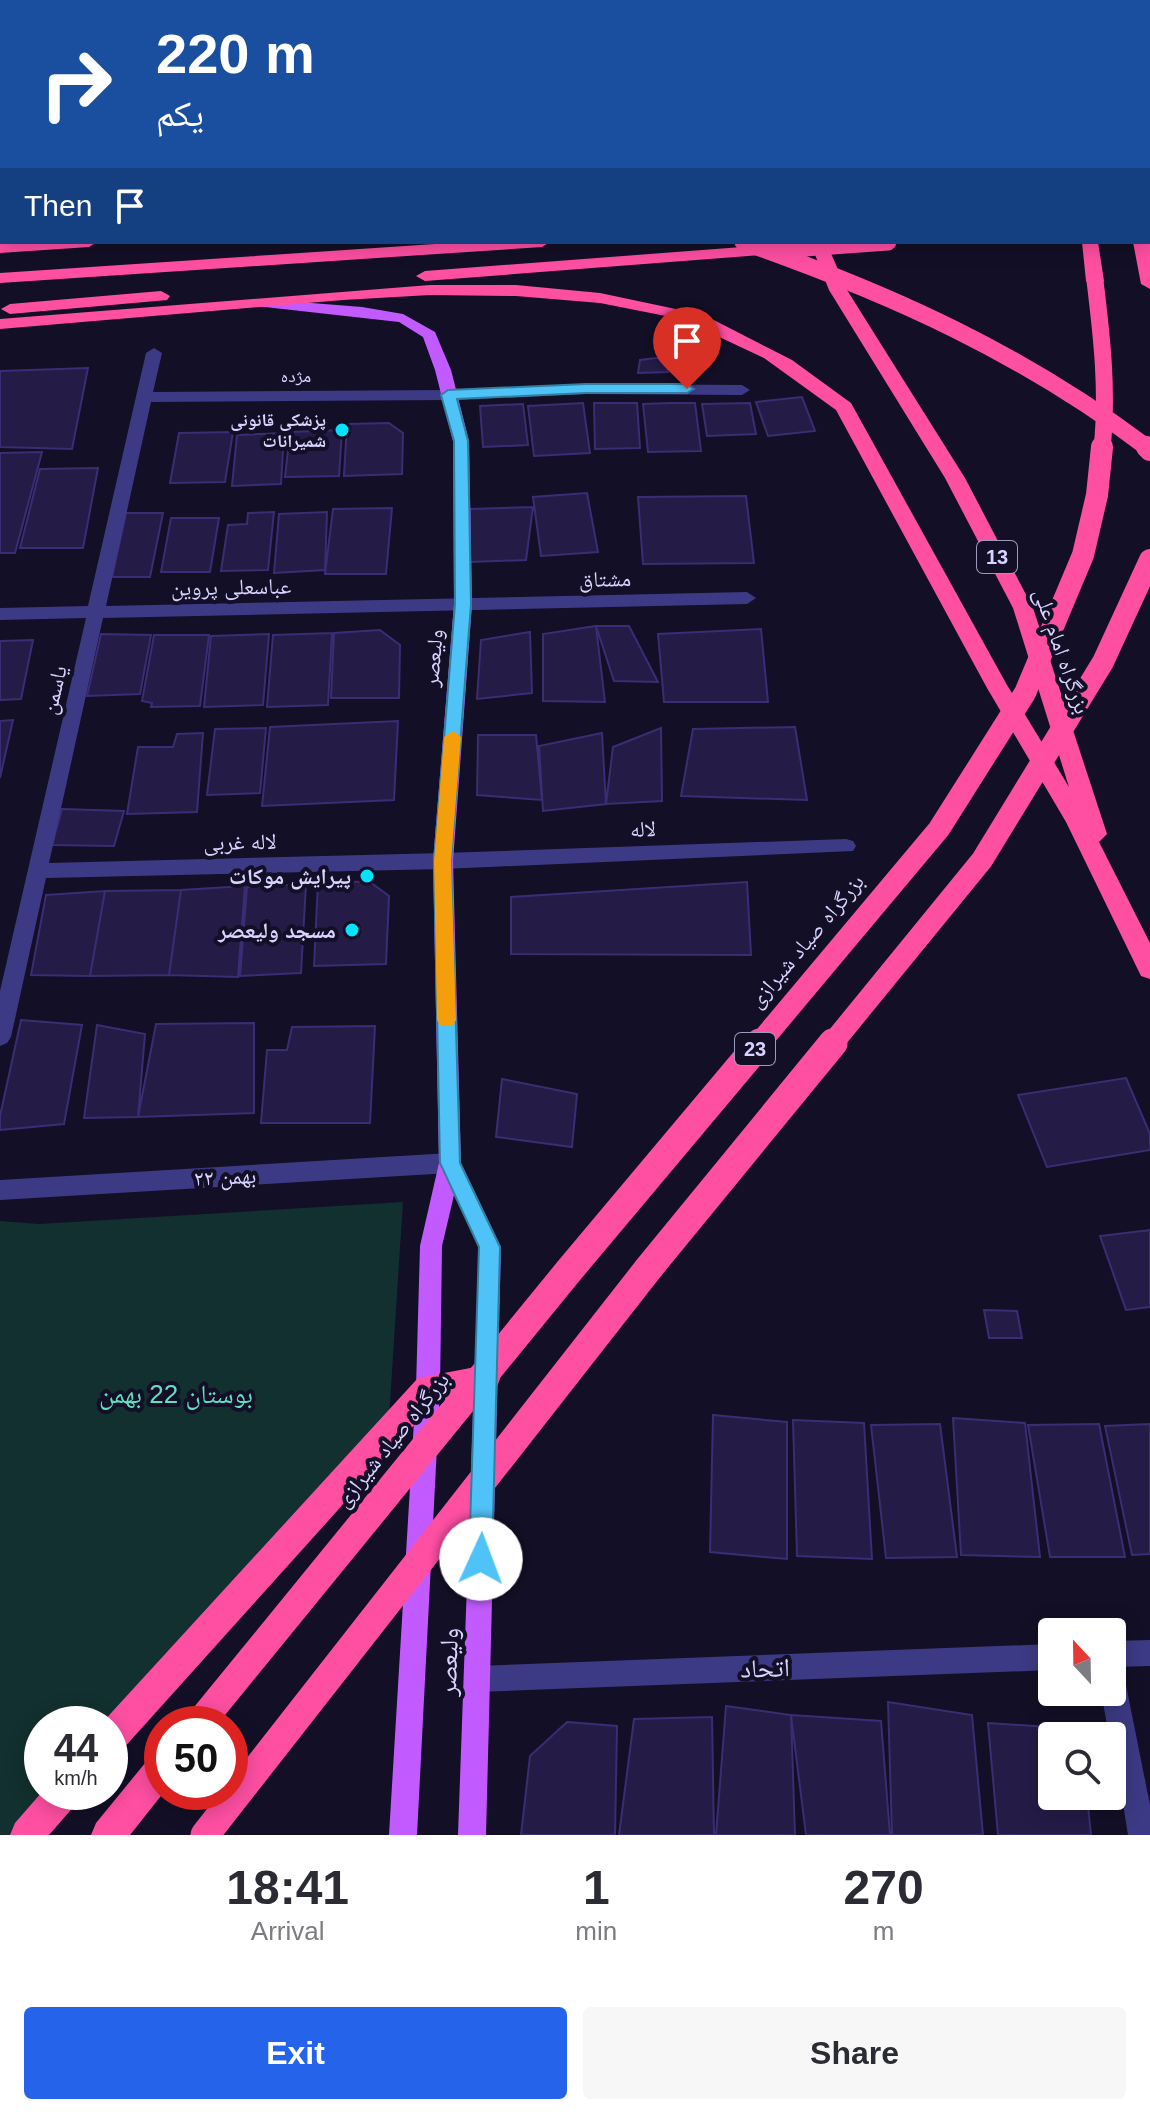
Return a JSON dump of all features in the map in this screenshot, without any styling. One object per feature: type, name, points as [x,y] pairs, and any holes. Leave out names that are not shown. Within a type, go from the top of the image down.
[{"type":"highway","points":[[0,248],[59,244]]},
{"type":"highway","points":[[0,278],[512,244]]},
{"type":"highway","points":[[0,310],[749,246],[818,244]]},
{"type":"highway","name":"بزرگراه امام علی","points":[[819,244],[838,290],[955,478],[1023,608],[1116,899],[1150,969]]},
{"type":"highway","name":"بزرگراه صیاد شیرازی","points":[[214,1706],[567,1273],[939,829],[1025,693],[1083,555],[1097,495],[1106,413],[1104,354],[1090,244]]},
{"type":"highway","points":[[1141,244],[1150,283]]},
{"type":"highway","points":[[749,246],[836,275],[945,321],[1031,366],[1123,428],[1150,450]]},
{"type":"highway","points":[[0,324],[64,322],[261,303],[450,290],[574,293],[684,314],[765,349],[809,377],[844,407],[998,688],[1076,819],[1116,899]]},
{"type":"highway","name":"23","points":[[205,1835],[648,1269],[982,860],[1103,662],[1150,560]]},
{"type":"highway","points":[[128,1718],[428,1388],[486,1379]]},
{"type":"highway","points":[[108,1835],[144,1791]]},
{"type":"highway","points":[[27,1835],[49,1810]]},
{"type":"main road","name":"ولیعصر","points":[[261,303],[362,311],[403,318],[430,335],[461,441],[463,604],[443,861],[450,1163],[431,1246],[428,1388],[403,1835]]},
{"type":"main road","name":"ولیعصر","points":[[450,1163],[490,1247],[472,1835]]},
{"type":"street","name":"یاسمن","points":[[0,1037],[154,353]]},
{"type":"street","name":"مژده","points":[[144,397],[448,395],[586,389],[742,390]]},
{"type":"street","name":"مشتاق","points":[[463,604],[747,598]]},
{"type":"street","name":"عباسعلی پروین","points":[[0,614],[463,604]]},
{"type":"street","name":"لاله","points":[[443,861],[846,846]]},
{"type":"street","name":"لاله غربی","points":[[38,871],[443,861]]},
{"type":"street","name":"۲۲ بهمن","points":[[0,1190],[450,1163]]},
{"type":"street","points":[[1126,1654],[1150,1653]]},
{"type":"street","name":"اتحاد","points":[[477,1679],[1038,1658]]},
{"type":"street","points":[[1117,1706],[1142,1835]]},
{"type":"green space","name":"بوستان 22 بهمن","points":[[403,1202],[389,1418],[126,1706],[24,1706],[24,1810],[35,1810],[26,1835],[0,1835],[0,1221],[39,1224]]},
{"type":"building","points":[[664,357],[668,372],[638,373],[640,360]]},
{"type":"building","points":[[88,368],[72,449],[0,447],[0,371]]},
{"type":"building","points":[[802,397],[815,431],[768,436],[756,402]]},
{"type":"building","points":[[583,403],[590,453],[534,456],[528,406]]},
{"type":"building","points":[[594,403],[637,403],[640,448],[595,449]]},
{"type":"building","points":[[695,403],[701,451],[648,452],[643,404]]},
{"type":"building","points":[[750,403],[756,434],[707,436],[702,404]]},
{"type":"building","points":[[523,404],[528,445],[483,447],[480,406]]},
{"type":"building","points":[[389,423],[403,433],[402,474],[344,476],[347,424]]},
{"type":"building","points":[[342,430],[339,476],[285,477],[290,432]]},
{"type":"building","points":[[233,432],[225,482],[170,483],[179,433]]},
{"type":"building","points":[[284,433],[281,484],[232,486],[237,435]]},
{"type":"building","points":[[42,452],[15,553],[0,553],[0,453]]},
{"type":"building","points":[[98,468],[83,548],[20,548],[40,469]]},
{"type":"building","points":[[587,493],[598,552],[541,556],[533,497]]},
{"type":"building","points":[[746,496],[754,563],[643,564],[638,497]]},
{"type":"building","points":[[533,507],[526,560],[470,562],[470,509]]},
{"type":"building","points":[[392,508],[386,574],[325,574],[333,509]]},
{"type":"building","points":[[274,512],[268,570],[221,571],[228,525],[247,524],[248,513]]},
{"type":"building","points":[[327,512],[325,570],[274,573],[279,514]]},
{"type":"building","points":[[126,513],[163,513],[150,577],[112,577]]},
{"type":"building","points":[[171,518],[219,518],[210,572],[161,572]]},
{"type":"building","points":[[596,626],[605,702],[543,701],[543,634]]},
{"type":"building","points":[[596,626],[629,626],[658,682],[614,681]]},
{"type":"building","points":[[761,629],[768,702],[664,702],[658,634]]},
{"type":"building","points":[[380,630],[400,645],[399,698],[331,698],[334,633]]},
{"type":"building","points":[[530,632],[532,693],[477,699],[481,640]]},
{"type":"building","points":[[332,633],[328,705],[267,707],[273,635]]},
{"type":"building","points":[[101,634],[151,635],[140,694],[87,696]]},
{"type":"building","points":[[269,634],[263,705],[204,707],[211,636]]},
{"type":"building","points":[[154,635],[209,635],[200,706],[151,707],[152,703],[142,701]]},
{"type":"building","points":[[33,640],[21,699],[0,700],[0,641]]},
{"type":"building","points":[[13,720],[0,778],[0,721]]},
{"type":"building","points":[[398,721],[394,800],[262,806],[270,727]]},
{"type":"building","points":[[795,727],[807,800],[681,796],[693,729]]},
{"type":"building","points":[[266,728],[260,793],[207,795],[215,729]]},
{"type":"building","points":[[661,728],[662,801],[606,804],[613,747]]},
{"type":"building","points":[[203,733],[197,812],[127,814],[138,747],[173,747],[177,734]]},
{"type":"building","points":[[602,733],[606,804],[543,811],[539,746]]},
{"type":"building","points":[[478,735],[536,735],[542,800],[477,795]]},
{"type":"building","points":[[62,809],[124,811],[114,846],[52,845]]},
{"type":"building","name":"مسجد ولیعصر","points":[[318,881],[370,882],[389,896],[386,964],[314,966]]},
{"type":"building","points":[[747,882],[751,955],[511,954],[511,897]]},
{"type":"building","points":[[306,884],[301,973],[240,976],[247,887]]},
{"type":"building","points":[[245,886],[238,977],[169,975],[181,890]]},
{"type":"building","points":[[181,890],[169,975],[90,976],[105,891]]},
{"type":"building","points":[[105,891],[90,976],[31,975],[46,895]]},
{"type":"building","points":[[21,1020],[82,1025],[64,1124],[0,1130],[0,1116]]},
{"type":"building","points":[[254,1023],[254,1113],[138,1117],[156,1024]]},
{"type":"building","points":[[97,1025],[145,1034],[138,1117],[84,1118]]},
{"type":"building","points":[[375,1026],[370,1123],[261,1123],[267,1050],[287,1050],[292,1027]]},
{"type":"building","points":[[1126,1078],[1150,1134],[1150,1150],[1047,1167],[1018,1095]]},
{"type":"building","points":[[502,1079],[577,1094],[572,1147],[496,1137]]},
{"type":"building","points":[[1150,1230],[1150,1307],[1126,1310],[1100,1236]]},
{"type":"building","points":[[984,1310],[1017,1311],[1022,1338],[989,1338]]},
{"type":"building","points":[[713,1415],[787,1422],[787,1559],[710,1552]]},
{"type":"building","points":[[953,1418],[1025,1423],[1040,1557],[961,1555]]},
{"type":"building","points":[[793,1420],[864,1423],[872,1559],[797,1556]]},
{"type":"building","points":[[940,1424],[957,1557],[886,1558],[871,1425]]},
{"type":"building","points":[[1099,1424],[1125,1557],[1050,1557],[1028,1425]]},
{"type":"building","points":[[1150,1424],[1150,1554],[1132,1555],[1105,1426]]},
{"type":"building","points":[[888,1702],[972,1715],[983,1835],[892,1835]]},
{"type":"building","points":[[726,1706],[791,1715],[795,1835],[716,1835]]},
{"type":"building","points":[[791,1715],[881,1721],[890,1835],[806,1835]]},
{"type":"building","points":[[712,1717],[714,1835],[619,1835],[634,1719]]},
{"type":"building","points":[[567,1722],[617,1726],[615,1835],[521,1835],[530,1756]]},
{"type":"building","points":[[988,1723],[1038,1726],[1038,1810],[1088,1810],[1091,1835],[998,1835]]},
{"type":"slow traffic","points":[[447,1020],[443,861],[453,737]]},
{"type":"place","name":"پزشکی قانونی شمیرانات","points":[[342,430]]},
{"type":"place","name":"پیرایش موکات","points":[[367,876]]},
{"type":"place","name":"مسجد ولیعصر","points":[[352,930]]},
{"type":"route","points":[[481,1559],[490,1247],[450,1163],[443,861],[463,604],[461,441],[448,395],[586,389],[687,389]]}]
